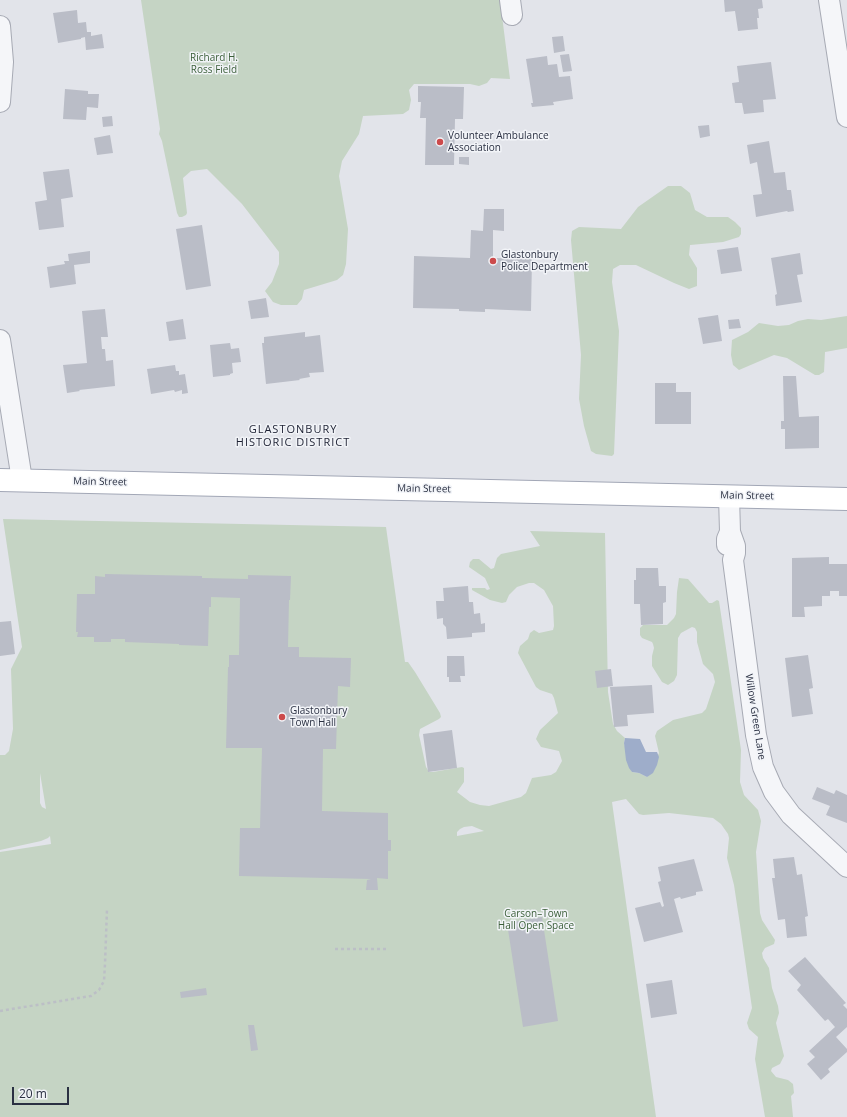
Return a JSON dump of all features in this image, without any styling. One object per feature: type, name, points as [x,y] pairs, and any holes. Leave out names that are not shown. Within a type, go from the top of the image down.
[{"type":"main road","name":"Main Street","points":[[0,480],[847,498]]},
{"type":"street","points":[[828,0],[847,116]]},
{"type":"street","points":[[0,26],[3,82],[0,102]]},
{"type":"street","points":[[0,340],[22,480]]},
{"type":"street","name":"Willow Green Lane","points":[[729,496],[730,532],[735,546],[733,560],[756,735],[763,767],[774,792],[791,815],[847,867]]},
{"type":"path","points":[[0,1011],[91,996],[99,990],[104,981],[107,909]]},
{"type":"path","points":[[334,949],[389,949]]},
{"type":"green space","name":"Richard H. Ross Field","points":[[141,0],[500,0],[510,79],[491,78],[487,83],[479,86],[470,84],[414,84],[409,90],[411,100],[409,110],[403,114],[363,116],[359,134],[342,161],[339,176],[348,229],[346,264],[343,275],[337,280],[304,290],[302,299],[297,305],[281,305],[273,302],[265,291],[272,282],[279,264],[279,252],[242,204],[207,169],[191,171],[183,178],[187,213],[182,217],[179,217],[177,213],[162,141],[159,134],[160,129]]},
{"type":"green space","points":[[668,186],[681,186],[690,193],[695,210],[707,217],[728,217],[741,228],[741,234],[739,237],[723,242],[690,245],[689,255],[697,268],[697,286],[689,289],[636,265],[620,265],[613,269],[612,282],[619,331],[614,454],[612,456],[596,454],[591,451],[579,399],[581,355],[571,240],[572,231],[579,227],[621,229],[638,207]]},
{"type":"green space","points":[[847,316],[847,348],[825,352],[824,372],[819,375],[815,375],[787,358],[774,355],[739,370],[733,365],[731,355],[732,340],[748,332],[759,323],[778,326],[789,325],[808,319],[821,320]]},
{"type":"green space","name":"Carson–Town Hall Open Space","points":[[3,519],[386,527],[405,662],[408,662],[415,672],[441,717],[420,729],[419,735],[426,767],[429,772],[462,767],[464,768],[464,782],[457,792],[470,802],[489,806],[521,797],[526,793],[532,778],[551,775],[556,772],[562,761],[559,751],[541,747],[536,739],[540,730],[558,713],[554,698],[552,694],[536,687],[518,653],[520,646],[528,639],[530,633],[534,630],[539,633],[553,630],[553,606],[544,590],[534,583],[517,587],[509,595],[506,602],[502,603],[490,600],[472,590],[472,588],[490,589],[485,578],[469,567],[470,562],[473,559],[479,559],[491,569],[494,568],[497,558],[501,554],[540,546],[530,531],[605,533],[608,692],[613,724],[617,731],[625,738],[624,743],[632,772],[639,773],[647,777],[659,753],[655,736],[657,731],[673,720],[702,713],[706,709],[715,682],[713,674],[703,664],[695,628],[692,627],[681,633],[678,638],[677,675],[674,681],[668,685],[662,682],[652,666],[654,648],[652,642],[642,638],[640,635],[640,628],[643,625],[667,625],[674,618],[676,614],[679,578],[688,579],[709,603],[717,600],[719,601],[741,750],[740,782],[744,795],[758,810],[761,821],[756,852],[760,913],[762,920],[775,940],[774,944],[765,948],[762,953],[763,958],[769,968],[772,988],[778,1006],[779,1013],[776,1023],[784,1056],[780,1064],[772,1068],[771,1071],[776,1077],[788,1080],[793,1084],[794,1093],[791,1096],[793,1117],[765,1117],[755,1059],[758,1037],[749,1029],[747,1023],[752,1008],[734,885],[727,858],[728,834],[721,824],[713,818],[669,813],[643,815],[639,814],[626,799],[612,802],[656,1117],[0,1117],[0,852],[51,844],[50,836],[41,841],[0,850],[0,755],[5,755],[9,751],[13,729],[11,669],[22,647]],"holes":[[[40,773],[46,809],[42,807],[40,803]],[[472,826],[484,831],[457,836],[457,832],[460,829]]]},
{"type":"water","points":[[625,738],[640,739],[646,752],[657,752],[659,757],[653,773],[647,777],[639,773],[632,772],[626,760],[624,743]]},
{"type":"building","points":[[724,0],[762,0],[763,8],[758,9],[758,29],[738,31],[735,11],[725,12]]},
{"type":"building","points":[[77,10],[78,23],[86,22],[87,32],[91,32],[91,36],[102,34],[104,48],[86,50],[85,37],[58,43],[53,13]]},
{"type":"building","points":[[563,36],[565,51],[554,53],[552,37]]},
{"type":"building","points":[[569,54],[572,71],[563,72],[560,55]]},
{"type":"building","points":[[547,56],[548,65],[557,64],[559,77],[570,76],[573,99],[553,102],[554,105],[532,107],[531,103],[533,103],[526,59]]},
{"type":"building","points":[[771,62],[776,99],[763,100],[764,112],[744,114],[742,103],[735,103],[732,83],[739,82],[737,66]]},
{"type":"building","name":"Volunteer Ambulance Association","points":[[418,86],[464,87],[463,119],[455,119],[454,165],[425,165],[426,118],[420,118],[421,102],[418,102]]},
{"type":"building","points":[[65,89],[88,91],[88,94],[99,94],[98,108],[87,107],[86,120],[63,119]]},
{"type":"building","points":[[112,116],[113,126],[103,127],[102,117]]},
{"type":"building","points":[[709,125],[710,136],[700,138],[698,126]]},
{"type":"building","points":[[110,135],[113,153],[97,155],[94,138]]},
{"type":"building","points":[[769,141],[774,173],[785,172],[787,190],[791,190],[794,211],[756,217],[753,195],[762,194],[757,162],[750,164],[747,145]]},
{"type":"building","points":[[459,157],[469,157],[469,165],[459,164]]},
{"type":"building","points":[[69,169],[73,197],[61,199],[64,227],[39,230],[35,202],[47,200],[43,172]]},
{"type":"building","name":"Glastonbury Police Department","points":[[484,209],[504,209],[504,231],[493,230],[493,258],[532,259],[531,311],[485,309],[485,312],[459,311],[459,309],[413,308],[414,256],[470,258],[471,230],[483,231]]},
{"type":"building","points":[[202,225],[211,286],[186,290],[176,229]]},
{"type":"building","points":[[738,247],[742,271],[721,274],[717,250]]},
{"type":"building","points":[[90,251],[90,263],[74,265],[76,284],[50,288],[47,267],[65,264],[64,261],[69,261],[68,254]]},
{"type":"building","points":[[800,253],[803,274],[797,275],[802,302],[776,306],[775,295],[777,294],[771,258]]},
{"type":"building","points":[[266,298],[269,317],[251,319],[248,301]]},
{"type":"building","points":[[105,309],[108,337],[101,337],[102,349],[105,349],[106,361],[113,360],[115,386],[79,390],[80,391],[67,393],[63,365],[87,363],[82,311]]},
{"type":"building","points":[[718,315],[722,341],[703,344],[698,318]]},
{"type":"building","points":[[183,319],[186,339],[169,341],[166,322]]},
{"type":"building","points":[[739,319],[741,328],[729,329],[728,320]]},
{"type":"building","points":[[305,332],[305,337],[320,335],[324,372],[309,373],[310,377],[299,379],[300,380],[266,384],[262,343],[264,343],[264,337]]},
{"type":"building","points":[[230,343],[231,349],[239,348],[241,362],[232,363],[233,373],[230,375],[213,377],[210,345]]},
{"type":"building","points":[[175,365],[176,371],[179,371],[179,375],[185,374],[188,393],[182,394],[182,390],[175,392],[174,390],[151,394],[147,369]]},
{"type":"building","points":[[783,376],[796,376],[799,417],[819,416],[819,448],[785,449],[785,429],[781,429],[781,421],[784,421]]},
{"type":"building","points":[[655,383],[676,383],[676,392],[691,392],[691,424],[655,424]]},
{"type":"building","points":[[829,557],[829,564],[847,564],[847,596],[839,596],[839,591],[830,591],[830,596],[822,596],[822,606],[804,607],[805,617],[792,617],[792,558]]},
{"type":"building","points":[[636,568],[658,568],[659,586],[666,586],[666,602],[663,603],[663,624],[641,625],[640,604],[634,604],[634,580],[636,580]]},
{"type":"building","name":"Glastonbury Town Hall","points":[[105,574],[202,576],[202,578],[248,579],[248,575],[291,576],[288,647],[299,647],[299,657],[351,658],[350,687],[338,686],[336,749],[323,749],[322,811],[388,813],[388,840],[391,840],[391,851],[388,851],[388,879],[377,878],[378,890],[366,890],[367,880],[371,879],[239,876],[240,828],[260,828],[262,748],[226,748],[229,655],[239,655],[240,598],[211,597],[211,607],[209,607],[208,646],[125,642],[125,639],[111,639],[111,642],[94,642],[94,637],[77,637],[77,594],[95,594],[95,576],[105,577]]},
{"type":"building","points":[[468,586],[469,602],[473,602],[474,614],[480,613],[481,624],[485,623],[485,632],[472,633],[472,637],[447,639],[446,627],[443,624],[443,618],[437,619],[436,601],[444,601],[443,588]]},
{"type":"building","points":[[11,621],[15,654],[0,656],[0,622]]},
{"type":"building","points":[[808,655],[813,688],[809,689],[813,714],[792,717],[785,658]]},
{"type":"building","points":[[447,656],[464,656],[465,676],[460,676],[461,682],[449,682],[449,677],[447,677]]},
{"type":"building","points":[[611,669],[613,686],[597,688],[595,671]]},
{"type":"building","points":[[652,685],[654,713],[627,715],[628,726],[614,727],[610,687]]},
{"type":"building","points":[[452,730],[457,768],[428,772],[423,734]]},
{"type":"building","points":[[817,787],[834,794],[836,790],[847,795],[847,823],[826,815],[830,806],[812,799]]},
{"type":"building","points":[[794,857],[797,875],[802,874],[808,916],[805,917],[807,936],[787,938],[785,919],[778,920],[772,878],[775,878],[773,859]]},
{"type":"building","points":[[694,859],[703,891],[696,892],[696,895],[681,899],[680,897],[674,899],[683,932],[644,942],[635,908],[660,902],[662,907],[664,906],[658,882],[661,881],[658,867]]},
{"type":"building","points":[[542,917],[558,1021],[523,1027],[507,923]]},
{"type":"building","points":[[805,957],[846,1003],[843,1005],[847,1009],[847,1027],[836,1037],[847,1049],[847,1052],[828,1069],[830,1072],[821,1080],[807,1064],[815,1057],[809,1051],[835,1027],[828,1019],[825,1021],[797,990],[801,985],[788,971]]},
{"type":"building","points":[[672,980],[677,1014],[651,1018],[646,984]]},
{"type":"building","points":[[206,988],[207,995],[181,998],[180,992]]},
{"type":"building","points":[[248,1025],[254,1025],[258,1050],[251,1051]]},
{"type":"place","name":"Volunteer Ambulance Association","points":[[440,142]]},
{"type":"place","name":"Glastonbury Police Department","points":[[493,261]]},
{"type":"place","name":"Glastonbury Town Hall","points":[[282,717]]},
{"type":"district","name":"GLASTONBURY HISTORIC DISTRICT","points":[[293,436]]}]
